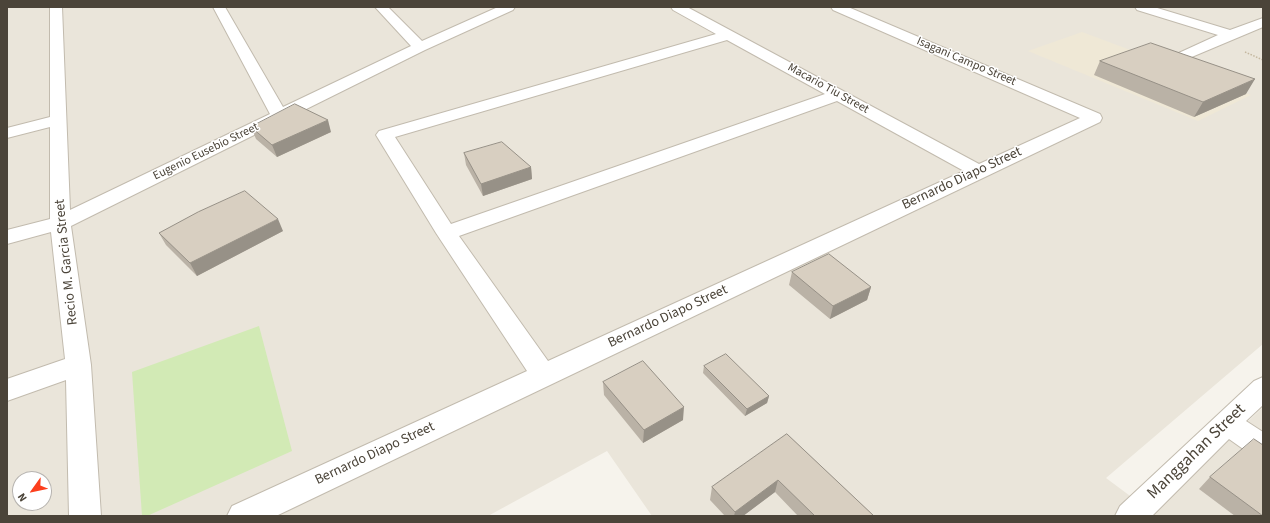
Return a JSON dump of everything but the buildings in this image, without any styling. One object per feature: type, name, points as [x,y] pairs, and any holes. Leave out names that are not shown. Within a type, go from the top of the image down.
[{"type":"street","name":"Recio M. Garcia Street","points":[[56,7],[60,223],[78,365],[85,516]]},
{"type":"street","points":[[219,7],[280,116]]},
{"type":"street","points":[[381,7],[420,47]]},
{"type":"street","name":"Eugenio Eusebio Street","points":[[7,237],[60,223],[420,47],[509,7]]},
{"type":"street","name":"Macario Tiu Street","points":[[676,7],[979,172]]},
{"type":"street","name":"Isagani Campo Street","points":[[837,7],[1094,118]]},
{"type":"street","points":[[1141,7],[1231,35]]},
{"type":"street","points":[[1175,60],[1263,22]]},
{"type":"street","points":[[544,375],[446,233],[385,135],[728,35]]},
{"type":"street","points":[[446,233],[839,95]]},
{"type":"street","name":"Bernardo Diapo Street","points":[[243,516],[1094,118]]},
{"type":"street","points":[[7,133],[57,120]]},
{"type":"street","points":[[7,390],[78,365]]},
{"type":"street","name":"Manggahan Street","points":[[1131,516],[1263,388]]},
{"type":"street","points":[[1226,423],[1263,447]]},
{"type":"shaded area","points":[[7,7],[1263,7],[1263,344],[1106,478],[1153,513],[1263,407],[1263,516],[652,516],[607,451],[488,516],[7,516]]},
{"type":"shaded area","points":[[1082,32],[1251,95],[1198,121],[1028,51]]},
{"type":"green space","points":[[259,326],[292,451],[147,516],[142,516],[132,372]]}]
